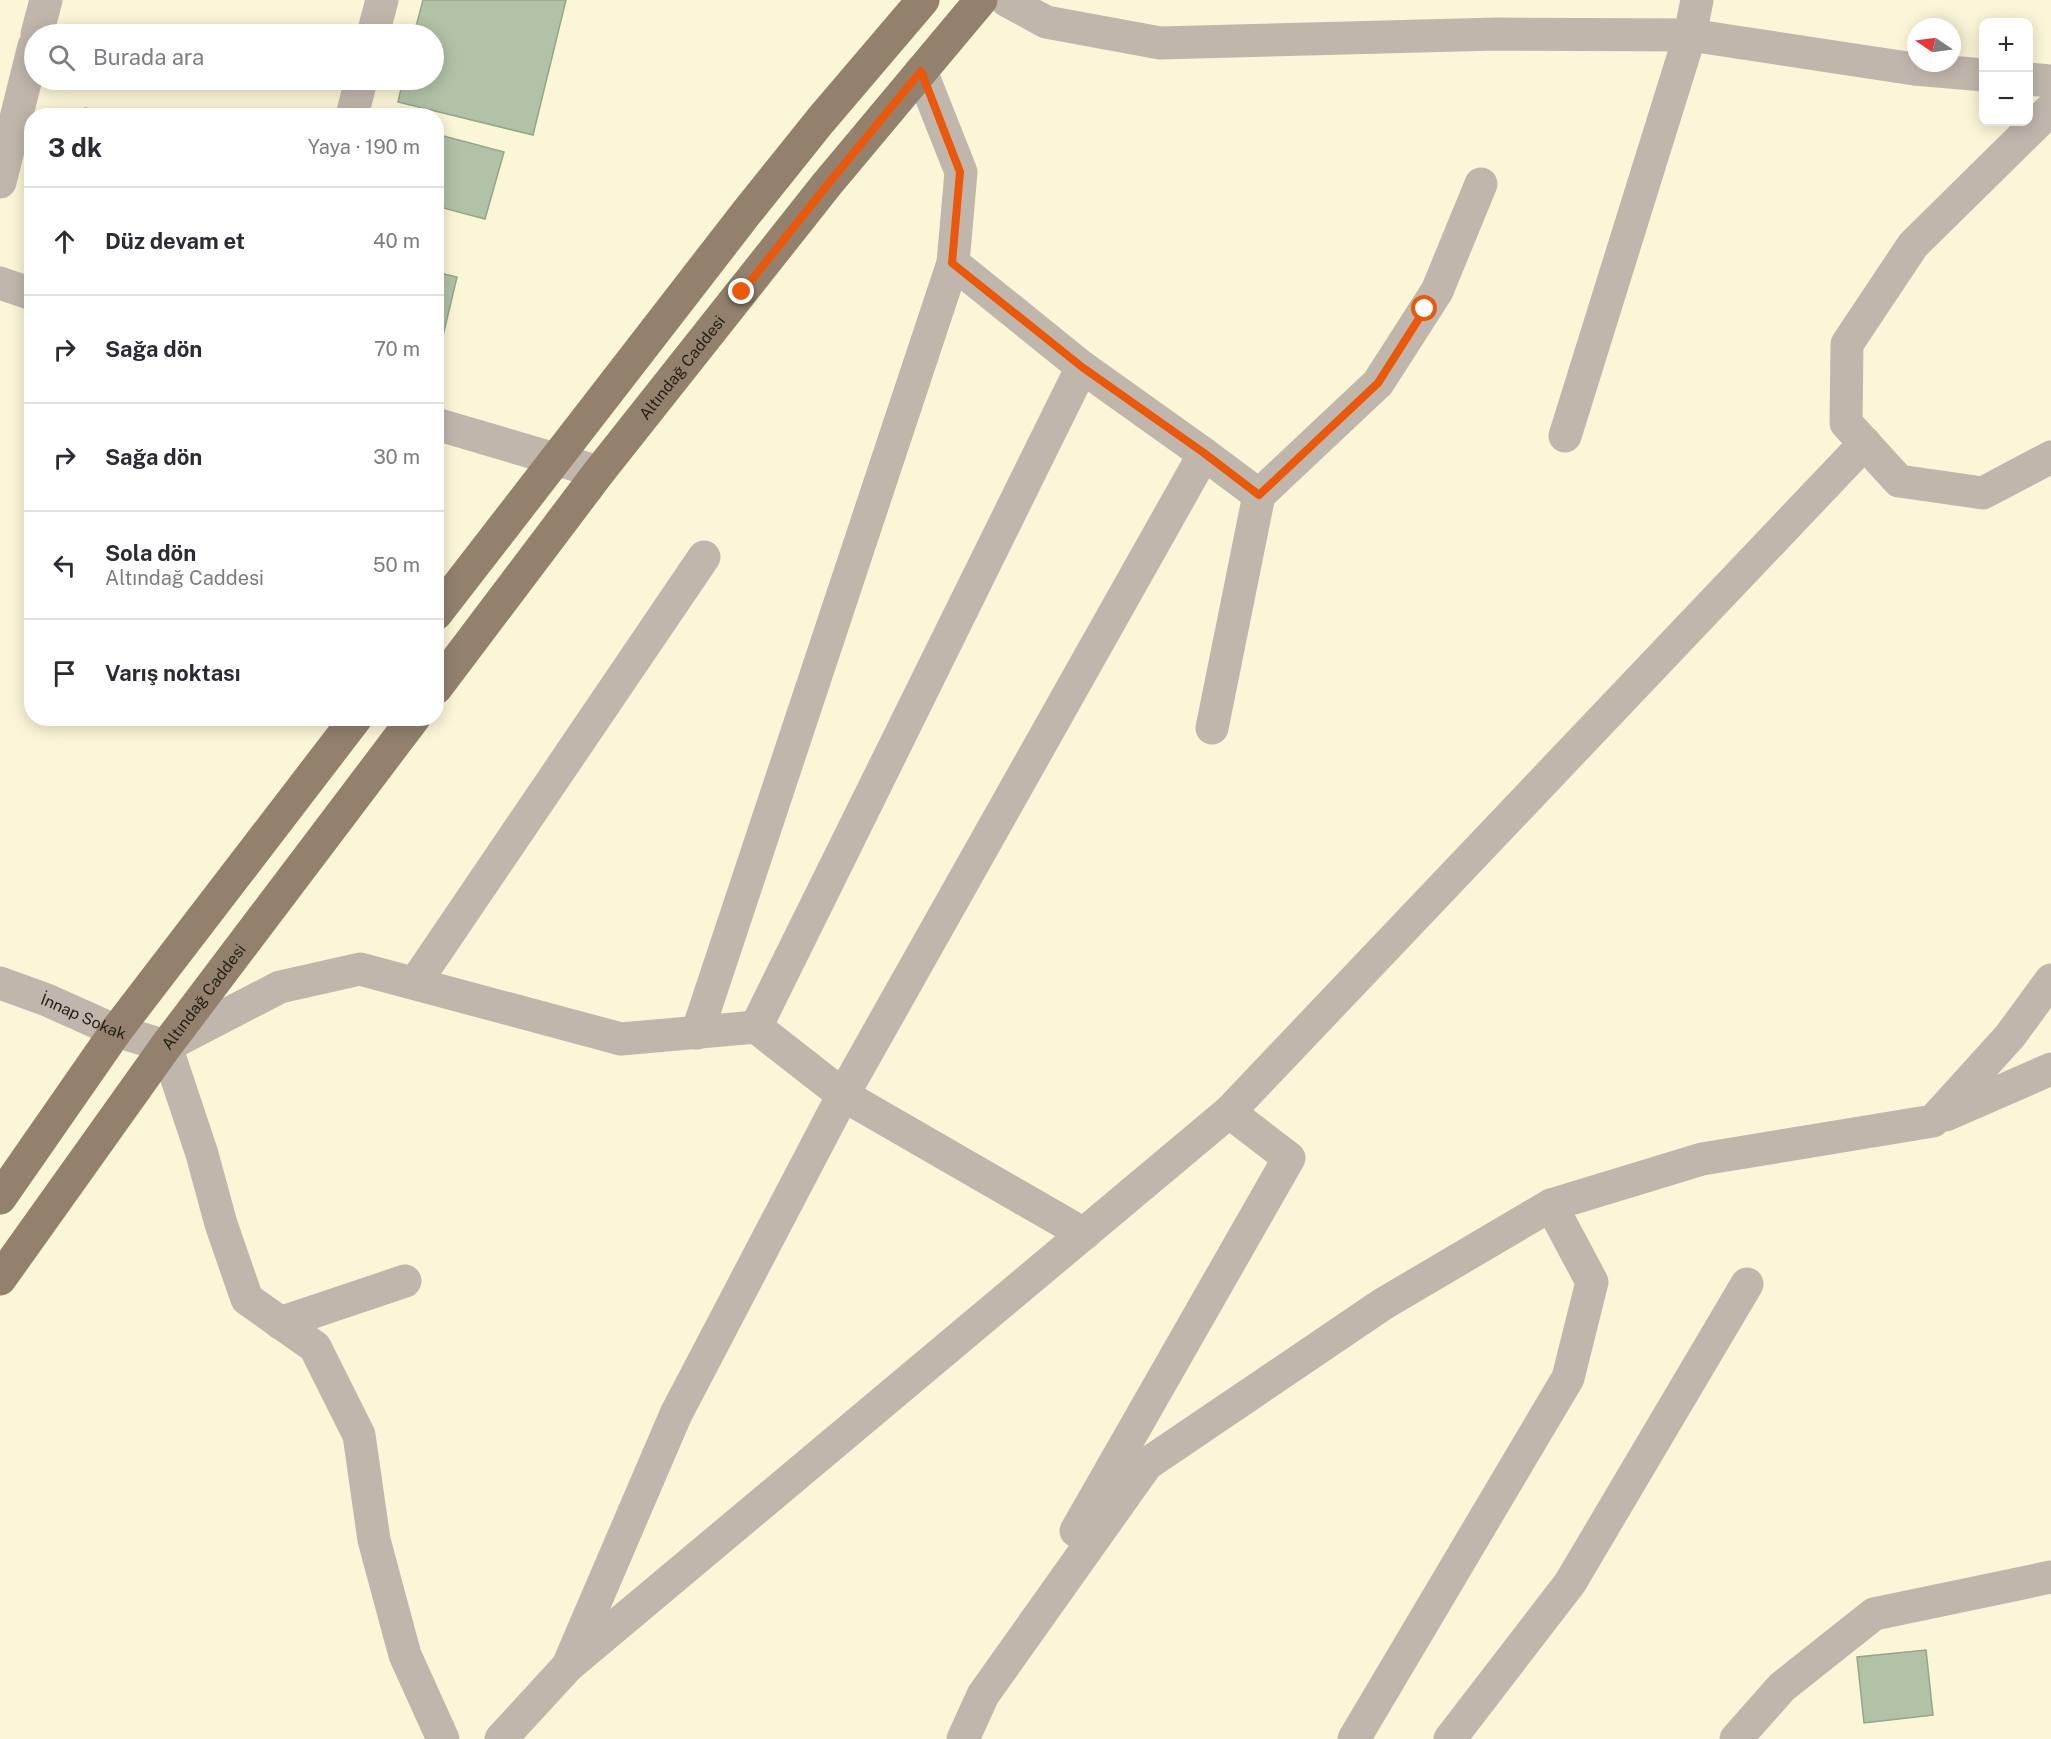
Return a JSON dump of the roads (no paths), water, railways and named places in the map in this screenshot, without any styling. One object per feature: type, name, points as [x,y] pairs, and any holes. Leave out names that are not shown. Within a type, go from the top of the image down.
[{"type":"main road","points":[[444,604],[820,121],[923,0]]},
{"type":"main road","name":"Altındağ Caddesi","points":[[444,677],[599,472],[820,193],[981,0]]},
{"type":"main road","points":[[0,1198],[116,1031],[350,726]]},
{"type":"main road","name":"Altındağ Caddesi","points":[[0,1279],[166,1046],[408,726]]},
{"type":"street","points":[[40,24],[46,0]]},
{"type":"street","points":[[376,24],[382,0]]},
{"type":"street","points":[[1006,0],[1046,22],[1160,43],[1497,34],[1690,35],[1914,69],[1979,75]]},
{"type":"street","points":[[1565,436],[1690,35],[1697,0]]},
{"type":"street","points":[[697,1033],[952,263],[960,172],[921,71]]},
{"type":"street","points":[[2033,79],[2051,81]]},
{"type":"street","points":[[0,182],[24,86]]},
{"type":"street","points":[[354,108],[358,90]]},
{"type":"street","points":[[2051,109],[1913,245],[1847,344],[1846,423],[1899,481],[1983,494],[2051,457]]},
{"type":"street","points":[[1212,728],[1259,495],[1378,383],[1437,291],[1481,184]]},
{"type":"street","points":[[952,263],[1082,367],[1204,453],[1259,495]]},
{"type":"street","points":[[0,284],[24,292]]},
{"type":"street","points":[[756,1028],[1082,367]]},
{"type":"street","points":[[444,426],[599,472]]},
{"type":"street","points":[[501,1739],[568,1666],[1229,1112],[1865,443]]},
{"type":"street","points":[[568,1666],[676,1414],[843,1095],[1204,453]]},
{"type":"street","points":[[415,983],[704,557]]},
{"type":"street","points":[[443,1739],[405,1655],[374,1540],[359,1435],[315,1347],[247,1299],[221,1224],[202,1154],[166,1046],[280,987],[360,969],[621,1040],[756,1028],[843,1095],[1084,1234]]},
{"type":"street","points":[[1933,1121],[2010,1036],[2051,980]]},
{"type":"street","name":"İnnap Sokak","points":[[0,983],[47,1000],[116,1031],[166,1046]]},
{"type":"street","points":[[984,1695],[1147,1464],[1383,1304],[1551,1204],[1702,1159],[1933,1121],[2051,1069]]},
{"type":"street","points":[[963,1739],[984,1695],[1289,1158],[1229,1112]]},
{"type":"street","points":[[1354,1739],[1568,1378],[1592,1282],[1551,1204]]},
{"type":"street","points":[[280,1323],[405,1281]]},
{"type":"street","points":[[1450,1739],[1570,1583],[1747,1284]]},
{"type":"street","points":[[1736,1739],[1782,1687],[1874,1614],[2051,1576]]}]
